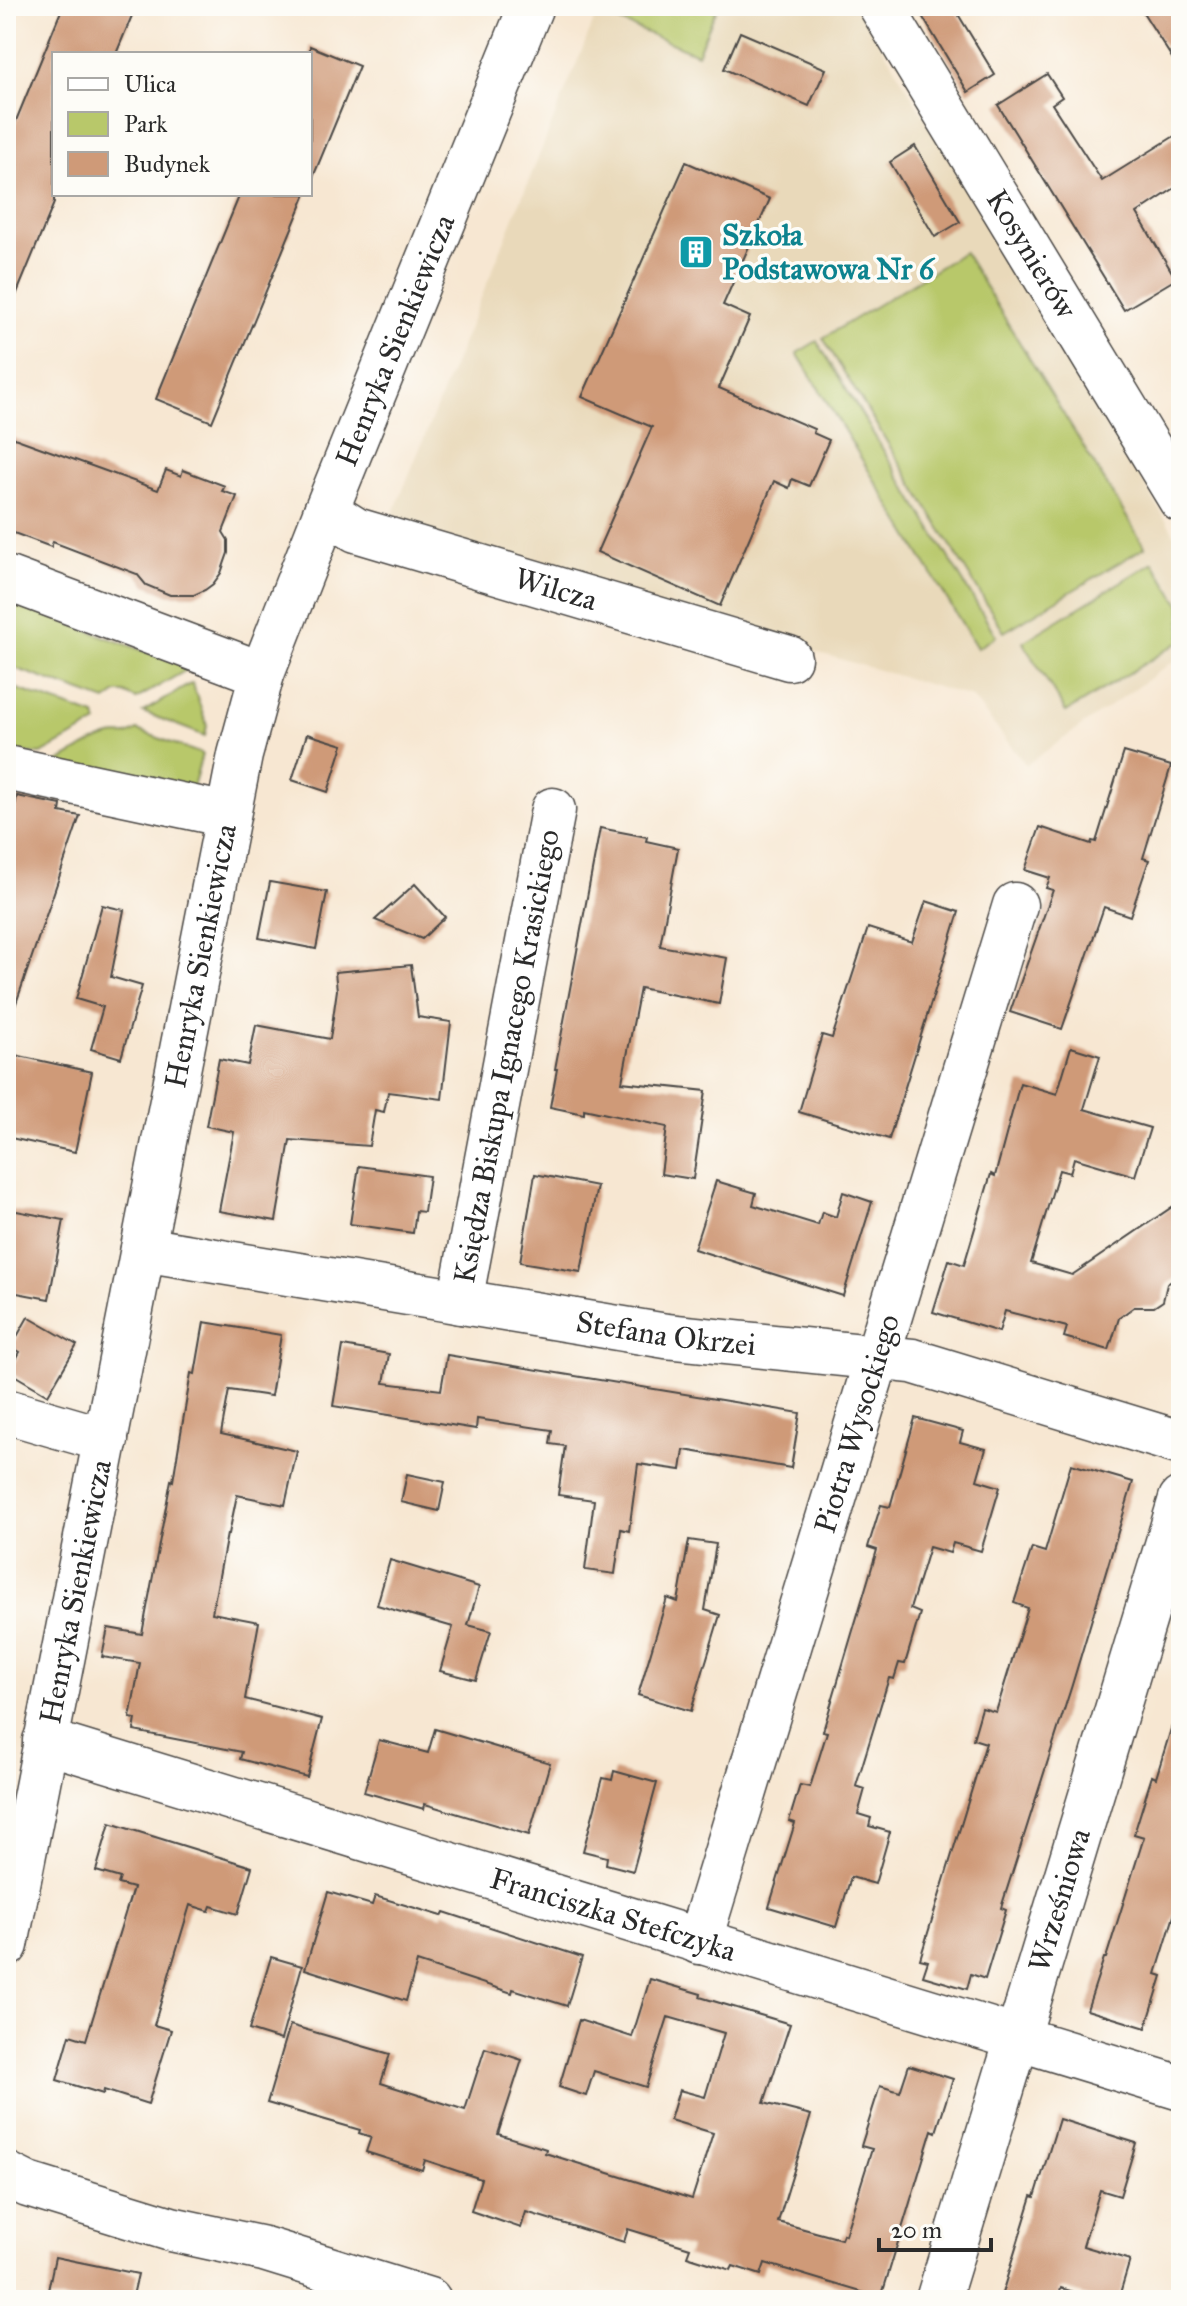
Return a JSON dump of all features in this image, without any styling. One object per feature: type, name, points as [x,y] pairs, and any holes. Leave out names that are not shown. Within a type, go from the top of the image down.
[{"type":"street","name":"Henryka Sienkiewicza","points":[[6,1945],[240,755],[262,674],[531,6]]},
{"type":"street","name":"Kosynierów","points":[[881,6],[1181,500]]},
{"type":"street","name":"Wilcza","points":[[326,511],[356,530],[789,658]]},
{"type":"street","points":[[6,578],[262,674]]},
{"type":"street","points":[[6,768],[227,815]]},
{"type":"street","name":"Księdza Biskupa Ignacego Krasickiego","points":[[460,1302],[553,810]]},
{"type":"street","name":"Piotra Wysockiego","points":[[699,1942],[1015,905]]},
{"type":"street","name":"Stefana Okrzei","points":[[143,1249],[666,1336],[912,1361],[1181,1443]]},
{"type":"street","points":[[6,1411],[106,1440]]},
{"type":"street","name":"Wrześniowa","points":[[938,2300],[1181,1499]]},
{"type":"street","name":"Franciszka Stefczyka","points":[[45,1741],[1181,2088]]},
{"type":"street","points":[[6,2156],[32,2158],[181,2202],[264,2249]]},
{"type":"street","points":[[6,2174],[28,2185],[171,2229],[264,2249],[429,2300]]},
{"type":"shaded area","points":[[600,6],[858,6],[1181,545],[1181,656],[1026,765],[972,697],[387,529]]},
{"type":"green space","points":[[606,6],[718,6],[697,54],[602,14]]},
{"type":"green space","points":[[964,252],[1145,547],[1004,632],[823,338]]},
{"type":"green space","points":[[817,341],[996,636],[977,648],[797,353]]},
{"type":"green space","points":[[1153,562],[1181,606],[1181,641],[1066,712],[1023,642]]},
{"type":"green space","points":[[6,600],[190,668],[136,699],[117,693],[106,701],[6,665]]},
{"type":"green space","points":[[192,683],[207,725],[205,736],[143,712]]},
{"type":"green space","points":[[6,685],[95,716],[97,723],[41,754],[6,752]]},
{"type":"green space","points":[[137,730],[202,754],[192,791],[53,765],[100,740],[128,735]]},
{"type":"building","points":[[63,6],[136,6],[117,52],[52,52],[54,203],[7,317],[6,145]]},
{"type":"building","points":[[916,6],[953,6],[995,75],[968,92]]},
{"type":"building","points":[[1139,6],[1181,6],[1181,72]]},
{"type":"building","points":[[740,32],[826,69],[809,106],[724,69]]},
{"type":"building","points":[[310,46],[359,66],[312,180],[312,52]]},
{"type":"building","points":[[1047,74],[1062,97],[1052,104],[1102,181],[1181,132],[1181,184],[1137,213],[1176,279],[1124,310],[998,105]]},
{"type":"building","points":[[915,146],[960,222],[935,237],[890,162]]},
{"type":"building","points":[[686,162],[770,199],[723,305],[750,317],[719,388],[814,429],[813,433],[829,440],[809,486],[792,479],[789,488],[774,481],[720,606],[597,552],[652,427],[582,397]]},
{"type":"building","points":[[239,196],[305,196],[212,422],[156,399]]},
{"type":"building","points":[[6,435],[158,490],[166,470],[181,476],[183,470],[225,486],[222,491],[237,496],[223,532],[228,540],[228,553],[221,573],[213,584],[194,595],[170,595],[146,585],[137,574],[53,542],[51,547],[6,530]]},
{"type":"building","points":[[307,734],[343,745],[328,792],[292,780]]},
{"type":"building","points":[[1124,752],[1171,766],[1143,858],[1149,860],[1130,916],[1104,907],[1062,1029],[1010,1012],[1053,890],[1046,888],[1050,878],[1025,870],[1040,827],[1091,844],[1092,841],[1096,842]]},
{"type":"building","points":[[17,796],[61,805],[60,812],[80,816],[11,1018],[6,1018],[6,853]]},
{"type":"building","points":[[600,828],[647,837],[646,841],[678,848],[660,946],[727,958],[719,1004],[640,988],[622,1082],[706,1091],[693,1179],[661,1174],[667,1127],[584,1109],[584,1114],[550,1107]]},
{"type":"building","points":[[270,882],[327,892],[316,949],[259,938]]},
{"type":"building","points":[[415,884],[445,917],[422,939],[375,920]]},
{"type":"building","points":[[926,901],[959,912],[889,1139],[799,1112],[822,1035],[832,1038],[868,928],[912,942]]},
{"type":"building","points":[[102,905],[124,910],[111,977],[142,986],[121,1058],[91,1049],[103,1007],[76,999]]},
{"type":"building","points":[[411,965],[418,1017],[451,1022],[442,1099],[388,1092],[384,1112],[375,1110],[369,1146],[290,1140],[276,1221],[219,1211],[234,1132],[206,1126],[219,1059],[248,1065],[256,1025],[330,1039],[337,990],[335,972]]},
{"type":"building","points":[[1071,1047],[1100,1056],[1084,1109],[1150,1128],[1135,1176],[1074,1158],[1070,1173],[1059,1170],[1031,1263],[1072,1275],[1181,1201],[1181,1275],[1167,1284],[1163,1301],[1154,1307],[1134,1307],[1119,1318],[1109,1350],[1064,1337],[1067,1327],[1005,1311],[999,1332],[933,1312],[949,1260],[964,1265],[991,1174],[995,1176],[1020,1083],[1057,1094]]},
{"type":"building","points":[[6,1053],[92,1072],[75,1152],[6,1137]]},
{"type":"building","points":[[359,1166],[429,1176],[424,1212],[416,1211],[413,1233],[350,1224]]},
{"type":"building","points":[[535,1174],[597,1186],[581,1272],[520,1262]]},
{"type":"building","points":[[716,1181],[756,1193],[753,1205],[818,1225],[822,1212],[836,1217],[843,1192],[872,1202],[843,1296],[694,1249]]},
{"type":"building","points":[[6,1209],[64,1220],[49,1299],[6,1291]]},
{"type":"building","points":[[28,1317],[77,1345],[48,1395],[9,1372],[20,1352],[11,1347]]},
{"type":"building","points":[[204,1322],[281,1335],[271,1396],[229,1390],[221,1434],[297,1451],[285,1505],[237,1495],[212,1613],[259,1622],[245,1699],[322,1719],[307,1777],[240,1759],[242,1752],[134,1731],[136,1719],[130,1718],[140,1663],[102,1657],[108,1628],[142,1634],[191,1373],[195,1374]]},
{"type":"building","points":[[343,1346],[389,1354],[384,1383],[441,1390],[447,1355],[800,1413],[791,1468],[684,1450],[681,1470],[638,1464],[629,1531],[621,1529],[615,1574],[585,1570],[594,1500],[558,1495],[565,1446],[550,1444],[552,1430],[477,1419],[476,1429],[333,1406]]},
{"type":"building","points":[[915,1418],[963,1431],[960,1442],[986,1449],[977,1480],[1000,1487],[981,1551],[953,1543],[950,1553],[929,1547],[910,1609],[920,1613],[905,1664],[899,1663],[894,1679],[889,1678],[856,1786],[865,1789],[858,1814],[871,1818],[869,1826],[890,1832],[875,1884],[851,1877],[836,1927],[769,1907],[795,1823],[789,1821],[800,1785],[810,1787],[827,1732],[823,1731],[877,1550],[868,1547],[881,1505],[890,1507]]},
{"type":"building","points":[[1071,1464],[1133,1482],[1001,1908],[1006,1910],[985,1979],[971,1974],[967,1989],[923,1976],[928,1961],[920,1959],[986,1743],[973,1739],[982,1708],[996,1712],[1028,1608],[1014,1603],[1032,1548],[1045,1552]]},
{"type":"building","points":[[407,1474],[445,1482],[439,1511],[401,1502]]},
{"type":"building","points":[[689,1540],[716,1544],[705,1610],[720,1615],[691,1711],[638,1695],[667,1598],[678,1602]]},
{"type":"building","points":[[390,1560],[479,1587],[468,1625],[491,1631],[476,1680],[440,1671],[453,1627],[377,1605]]},
{"type":"building","points":[[1174,1719],[1181,1720],[1181,1893],[1156,1974],[1162,1976],[1146,2028],[1087,2010],[1144,1837],[1134,1834]]},
{"type":"building","points":[[435,1729],[550,1763],[529,1835],[425,1804],[424,1809],[364,1792],[379,1740],[428,1753]]},
{"type":"building","points":[[614,1771],[657,1783],[633,1871],[606,1864],[607,1857],[583,1851],[603,1778],[612,1780]]},
{"type":"building","points":[[110,1823],[252,1867],[238,1914],[211,1906],[209,1911],[190,1905],[154,2025],[171,2030],[148,2104],[57,2080],[70,2035],[86,2040],[133,1888],[118,1884],[120,1878],[96,1871]]},
{"type":"building","points":[[328,1892],[372,1905],[375,1896],[442,1916],[444,1912],[582,1957],[567,2006],[513,1989],[512,1993],[417,1962],[406,2001],[305,1969]]},
{"type":"building","points":[[271,1957],[302,1966],[281,2040],[249,2030]]},
{"type":"building","points":[[650,1979],[790,2024],[764,2103],[811,2115],[778,2222],[841,2239],[845,2235],[872,2149],[861,2146],[880,2086],[900,2092],[909,2065],[953,2079],[936,2132],[932,2130],[881,2298],[765,2263],[761,2275],[733,2266],[731,2270],[687,2256],[690,2248],[628,2229],[624,2242],[526,2212],[521,2228],[471,2211],[481,2179],[425,2160],[422,2170],[366,2152],[371,2137],[359,2133],[360,2130],[267,2103],[290,2025],[390,2054],[381,2083],[465,2110],[485,2048],[522,2060],[498,2134],[546,2149],[545,2153],[692,2199],[713,2133],[670,2120],[679,2090],[705,2097],[724,2033],[668,2017],[646,2087],[594,2071],[586,2096],[559,2087],[579,2020],[632,2037]]},
{"type":"building","points":[[1059,2119],[1136,2143],[1120,2196],[1100,2190],[1083,2246],[1130,2260],[1118,2300],[1099,2300],[1061,2288],[1058,2300],[1000,2300],[1032,2196],[1035,2197]]},
{"type":"building","points":[[55,2257],[138,2274],[132,2300],[46,2300]]},
{"type":"place","name":"Szkoła Podstawowa Nr 6","points":[[696,252]]}]
